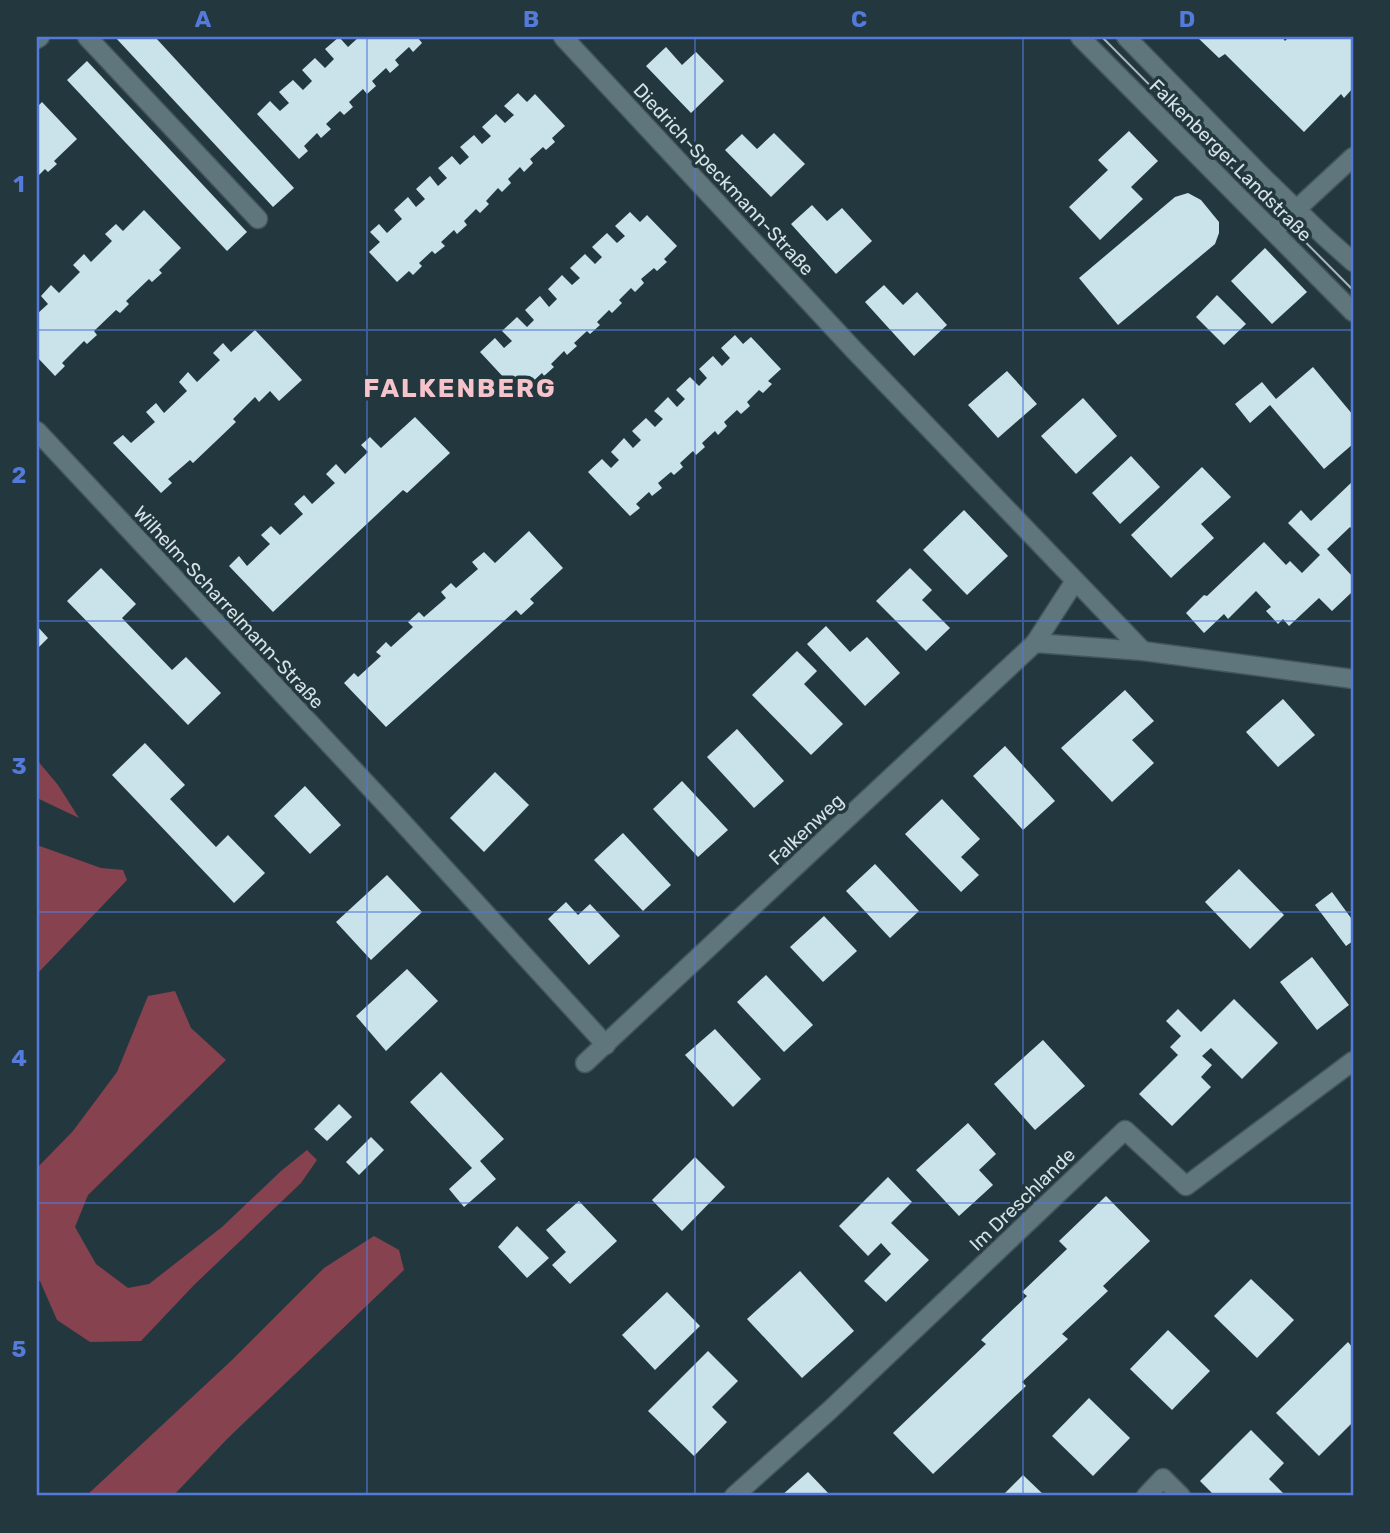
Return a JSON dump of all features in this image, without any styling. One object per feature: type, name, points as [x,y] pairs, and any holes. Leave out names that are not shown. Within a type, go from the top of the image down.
[{"type":"street","points":[[87,37],[258,219]]},
{"type":"street","name":"Diedrich-Speckmann-Straße","points":[[564,37],[854,350],[1075,581]]},
{"type":"street","name":"Falkenberger Landstraße","points":[[1080,37],[1353,312]]},
{"type":"street","name":"Falkenberger Landstraße","points":[[1126,37],[1353,262]]},
{"type":"street","points":[[1273,231],[1353,157]]},
{"type":"street","name":"Wilhelm-Scharrelmann-Straße","points":[[37,431],[606,1045]]},
{"type":"street","points":[[1075,581],[1143,651]]},
{"type":"street","name":"Falkenweg","points":[[585,1063],[1035,643],[1075,581]]},
{"type":"street","points":[[1035,643],[1143,651],[1353,679]]},
{"type":"street","name":"Im Dreschlande","points":[[734,1496],[830,1410],[1125,1130],[1186,1186],[1353,1061]]},
{"type":"street","points":[[1146,1496],[1163,1478],[1181,1496]]},
{"type":"shaded area","points":[[37,760],[58,785],[79,818],[37,798]]},
{"type":"shaded area","points":[[37,845],[101,868],[123,870],[127,880],[37,974]]},
{"type":"shaded area","points":[[175,991],[191,1028],[226,1060],[88,1195],[75,1227],[96,1264],[128,1288],[149,1284],[222,1227],[307,1150],[317,1160],[301,1183],[194,1285],[141,1341],[90,1342],[57,1320],[40,1281],[37,1280],[37,1168],[73,1131],[117,1072],[148,996]]},
{"type":"shaded area","points":[[374,1236],[399,1250],[404,1270],[227,1439],[173,1496],[86,1496],[231,1361],[324,1268]]},
{"type":"building","points":[[115,37],[155,37],[294,188],[273,207]]},
{"type":"building","points":[[339,37],[348,47],[359,37],[420,37],[418,38],[422,43],[413,52],[409,47],[395,60],[399,65],[390,73],[386,68],[372,81],[376,86],[367,94],[363,89],[349,102],[353,107],[344,115],[340,111],[326,124],[331,129],[321,138],[317,133],[304,146],[308,151],[299,159],[257,114],[270,101],[280,111],[289,103],[279,92],[293,80],[303,90],[312,81],[302,70],[315,58],[325,68],[334,59],[325,49]]},
{"type":"building","points":[[1197,37],[1282,37],[1285,41],[1289,37],[1353,37],[1353,88],[1344,98],[1341,94],[1304,132],[1225,54],[1219,58]]},
{"type":"building","points":[[666,47],[682,65],[696,52],[724,81],[691,113],[646,66]]},
{"type":"building","points":[[87,61],[247,232],[227,251],[67,80]]},
{"type":"building","points":[[518,93],[527,102],[535,94],[565,126],[552,138],[555,142],[546,150],[543,147],[530,159],[533,163],[524,172],[520,167],[508,179],[511,183],[502,192],[498,188],[486,201],[489,204],[480,213],[476,209],[464,221],[467,225],[457,234],[454,230],[441,242],[445,246],[435,254],[432,251],[419,263],[422,266],[413,275],[409,271],[397,282],[369,252],[380,242],[370,232],[379,224],[387,233],[402,219],[394,210],[408,197],[416,207],[425,199],[416,189],[430,176],[438,186],[447,178],[438,168],[452,156],[460,165],[469,157],[460,147],[474,135],[482,144],[491,136],[482,127],[496,114],[505,123],[514,115],[504,106]]},
{"type":"building","points":[[42,102],[77,139],[54,161],[57,164],[48,172],[45,169],[37,177],[37,107]]},
{"type":"building","points":[[1129,131],[1158,161],[1131,187],[1143,199],[1100,240],[1069,207],[1108,170],[1098,160]]},
{"type":"building","points":[[774,133],[805,164],[771,197],[725,150],[742,134],[757,149]]},
{"type":"building","points":[[1188,193],[1201,200],[1219,222],[1215,244],[1118,325],[1079,278],[1175,197]]},
{"type":"building","points":[[812,205],[827,221],[842,208],[872,241],[836,274],[791,224]]},
{"type":"building","points":[[144,210],[181,248],[159,270],[162,273],[152,282],[149,279],[126,301],[129,304],[120,313],[116,310],[94,331],[97,335],[87,344],[84,341],[62,363],[65,366],[55,376],[37,357],[37,314],[48,304],[41,296],[51,285],[59,293],[80,272],[73,265],[84,254],[91,262],[112,241],[105,234],[116,224],[123,231]]},
{"type":"building","points":[[630,212],[640,222],[647,215],[677,246],[664,259],[667,262],[641,279],[644,283],[635,292],[631,288],[619,300],[622,303],[612,313],[609,310],[597,322],[600,325],[590,334],[587,331],[574,343],[577,346],[567,355],[564,351],[551,364],[554,367],[544,376],[542,373],[529,385],[532,388],[522,397],[480,352],[495,338],[504,348],[512,341],[502,331],[517,317],[527,327],[534,320],[525,310],[540,296],[549,307],[557,299],[548,289],[562,275],[572,285],[580,278],[570,268],[585,254],[595,264],[602,257],[592,247],[607,233],[617,243],[625,236],[615,226]]},
{"type":"building","points":[[1265,248],[1307,292],[1272,324],[1231,281]]},
{"type":"building","points":[[884,285],[903,305],[917,292],[947,325],[914,356],[865,302]]},
{"type":"building","points":[[1217,295],[1246,324],[1224,345],[1196,317]]},
{"type":"building","points":[[255,330],[302,380],[279,401],[270,391],[259,402],[255,397],[233,419],[236,422],[193,463],[190,460],[168,479],[172,483],[161,493],[113,443],[123,435],[131,443],[155,422],[146,412],[156,403],[164,413],[187,391],[179,382],[188,372],[197,382],[220,360],[213,353],[223,343],[231,352]]},
{"type":"building","points":[[735,335],[743,344],[751,337],[781,369],[768,381],[772,384],[763,393],[759,390],[747,402],[750,406],[741,414],[737,410],[724,422],[727,426],[718,435],[715,431],[702,443],[705,447],[696,455],[693,451],[680,463],[683,467],[674,475],[671,472],[658,483],[662,488],[652,496],[649,492],[636,504],[640,508],[630,516],[588,472],[602,459],[611,468],[619,460],[611,452],[624,438],[633,448],[641,440],[632,431],[646,418],[655,427],[663,419],[654,411],[668,397],[677,407],[685,399],[676,390],[690,377],[699,386],[707,378],[699,369],[713,356],[722,366],[730,358],[721,348]]},
{"type":"building","points":[[1313,367],[1353,415],[1353,444],[1324,469],[1270,405],[1250,423],[1235,404],[1262,382],[1276,399]]},
{"type":"building","points":[[1007,371],[1037,404],[998,438],[968,405]]},
{"type":"building","points":[[1083,398],[1117,436],[1076,474],[1041,436]]},
{"type":"building","points":[[415,417],[450,453],[407,493],[403,490],[273,612],[229,566],[239,556],[247,566],[270,544],[261,535],[271,526],[280,535],[303,514],[294,504],[304,495],[312,504],[335,483],[326,474],[336,464],[345,474],[368,452],[361,445],[370,437],[381,448]]},
{"type":"building","points":[[1131,456],[1160,487],[1120,524],[1092,493]]},
{"type":"building","points":[[1202,467],[1231,497],[1201,524],[1214,538],[1171,578],[1131,535]]},
{"type":"building","points":[[1353,481],[1353,530],[1350,527],[1327,549],[1353,577],[1353,595],[1351,593],[1332,611],[1319,598],[1289,626],[1283,619],[1278,624],[1266,611],[1271,607],[1256,591],[1228,619],[1224,614],[1204,633],[1186,613],[1264,542],[1286,565],[1290,561],[1302,573],[1320,555],[1288,523],[1301,510],[1311,521]]},
{"type":"building","points":[[964,510],[1008,556],[967,595],[923,550]]},
{"type":"building","points":[[529,531],[563,568],[530,599],[534,603],[521,615],[516,610],[386,727],[344,683],[354,673],[358,677],[381,656],[376,652],[386,642],[391,647],[413,627],[408,622],[419,612],[424,617],[446,598],[441,592],[451,583],[456,588],[478,569],[472,562],[484,552],[495,563]]},
{"type":"building","points":[[101,568],[136,604],[122,618],[172,670],[186,657],[221,693],[188,725],[67,601]]},
{"type":"building","points":[[910,568],[932,590],[922,600],[950,628],[926,651],[876,601]]},
{"type":"building","points":[[37,626],[48,638],[37,649]]},
{"type":"building","points":[[826,626],[850,652],[867,637],[900,673],[865,706],[807,644]]},
{"type":"building","points":[[797,651],[817,671],[804,684],[843,724],[811,755],[752,695]]},
{"type":"building","points":[[1125,690],[1154,721],[1132,740],[1154,763],[1112,802],[1061,748]]},
{"type":"building","points":[[1283,699],[1315,735],[1278,767],[1246,732]]},
{"type":"building","points":[[737,729],[784,781],[754,808],[707,757]]},
{"type":"building","points":[[145,743],[185,785],[170,799],[216,847],[228,835],[265,873],[234,903],[112,775]]},
{"type":"building","points":[[1005,746],[1055,801],[1023,830],[973,776]]},
{"type":"building","points":[[495,772],[529,805],[484,852],[450,818]]},
{"type":"building","points":[[682,781],[728,830],[698,857],[653,809]]},
{"type":"building","points":[[305,786],[341,825],[310,854],[274,816]]},
{"type":"building","points":[[942,799],[980,839],[961,857],[979,875],[961,892],[905,834]]},
{"type":"building","points":[[623,833],[671,885],[643,911],[594,860]]},
{"type":"building","points":[[875,864],[919,911],[890,938],[846,891]]},
{"type":"building","points":[[1239,869],[1284,915],[1250,949],[1205,902]]},
{"type":"building","points":[[387,875],[422,912],[371,960],[336,922]]},
{"type":"building","points":[[1332,892],[1351,918],[1353,917],[1353,941],[1346,946],[1315,905]]},
{"type":"building","points":[[566,902],[578,915],[590,904],[620,936],[589,965],[548,919]]},
{"type":"building","points":[[824,916],[857,951],[823,982],[790,947]]},
{"type":"building","points":[[1312,957],[1349,1005],[1317,1030],[1280,982]]},
{"type":"building","points":[[407,969],[438,1001],[386,1051],[356,1016]]},
{"type":"building","points":[[766,975],[813,1025],[784,1052],[737,1002]]},
{"type":"building","points":[[1234,999],[1278,1043],[1242,1079],[1211,1048],[1202,1056],[1212,1065],[1201,1077],[1211,1087],[1172,1126],[1139,1094],[1178,1055],[1170,1047],[1181,1036],[1166,1021],[1178,1009],[1201,1032]]},
{"type":"building","points":[[715,1029],[761,1079],[733,1107],[685,1055]]},
{"type":"building","points":[[1043,1040],[1085,1086],[1035,1130],[994,1084]]},
{"type":"building","points":[[441,1072],[504,1139],[480,1161],[496,1179],[464,1207],[449,1189],[472,1168],[410,1102]]},
{"type":"building","points":[[339,1104],[352,1117],[327,1141],[314,1129]]},
{"type":"building","points":[[968,1123],[996,1154],[979,1170],[993,1185],[959,1216],[916,1170]]},
{"type":"building","points":[[371,1137],[384,1150],[359,1175],[346,1162]]},
{"type":"building","points":[[695,1157],[725,1187],[682,1231],[652,1200]]},
{"type":"building","points":[[888,1177],[912,1202],[891,1223],[929,1260],[886,1302],[864,1281],[891,1254],[881,1243],[868,1256],[839,1226]]},
{"type":"building","points":[[1106,1196],[1150,1241],[1103,1286],[1108,1291],[1062,1334],[1068,1339],[1022,1382],[1026,1386],[933,1474],[893,1433],[986,1344],[981,1340],[1027,1296],[1022,1292],[1067,1249],[1059,1241]]},
{"type":"building","points":[[579,1201],[617,1241],[570,1284],[552,1265],[566,1252],[546,1230]]},
{"type":"building","points":[[517,1226],[549,1258],[527,1278],[498,1247]]},
{"type":"building","points":[[800,1271],[854,1331],[802,1378],[747,1319]]},
{"type":"building","points":[[1251,1279],[1294,1320],[1257,1358],[1214,1316]]},
{"type":"building","points":[[667,1292],[700,1326],[655,1370],[622,1335]]},
{"type":"building","points":[[1168,1330],[1210,1371],[1172,1410],[1130,1369]]},
{"type":"building","points":[[1348,1342],[1353,1348],[1353,1422],[1319,1456],[1276,1413]]},
{"type":"building","points":[[708,1351],[738,1381],[712,1407],[727,1422],[694,1456],[648,1411]]},
{"type":"building","points":[[1089,1398],[1130,1438],[1093,1476],[1052,1436]]},
{"type":"building","points":[[1251,1430],[1284,1463],[1269,1479],[1286,1496],[1215,1496],[1200,1481]]},
{"type":"building","points":[[808,1472],[831,1496],[781,1496]]},
{"type":"building","points":[[1023,1475],[1045,1496],[1002,1496]]},
{"type":"tram line","points":[[1102,37],[1353,290]]},
{"type":"district","name":"FALKENBERG","points":[[460,388]]}]
